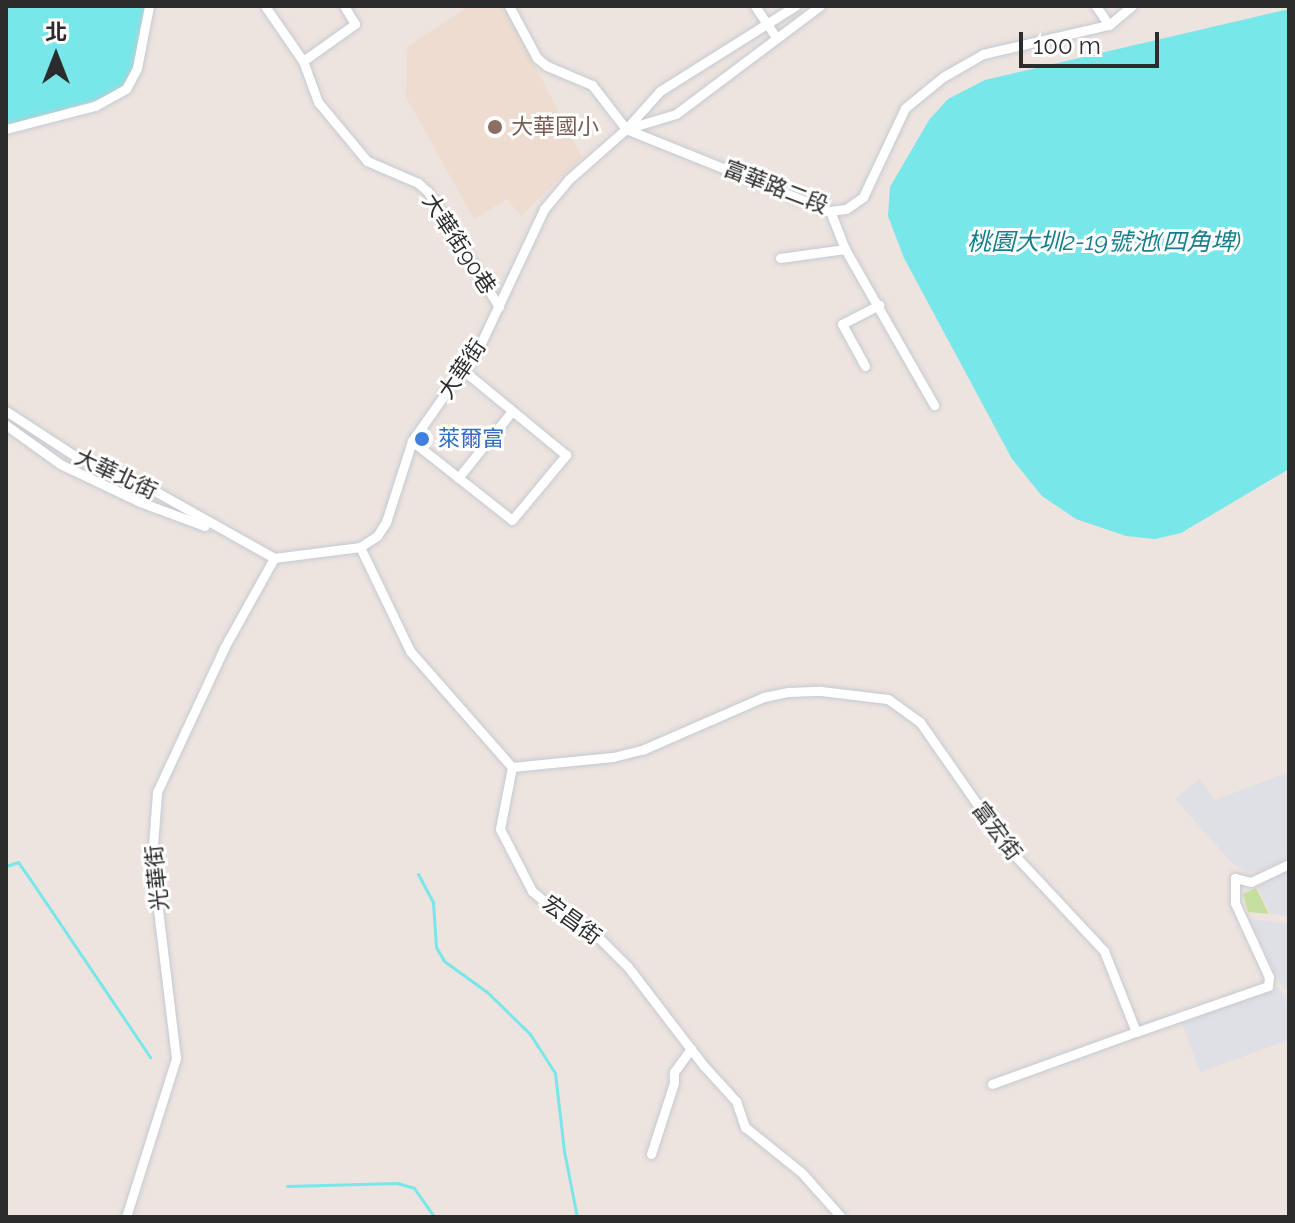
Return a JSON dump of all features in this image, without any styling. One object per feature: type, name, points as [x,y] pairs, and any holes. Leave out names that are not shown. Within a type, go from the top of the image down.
[{"type":"street","points":[[6,129],[95,106],[126,89],[137,68],[149,6]]},
{"type":"street","name":"大華街90巷","points":[[265,6],[303,61],[318,102],[367,161],[418,183],[428,192],[499,307]]},
{"type":"street","points":[[303,61],[355,24],[344,6]]},
{"type":"street","points":[[509,6],[537,58],[547,66],[592,85],[626,129]]},
{"type":"street","points":[[755,6],[776,37]]},
{"type":"street","name":"大華街","points":[[360,547],[377,536],[386,522],[412,441],[463,370],[499,307],[525,242],[544,209],[568,180],[626,129],[660,91],[766,24],[783,9],[795,6]]},
{"type":"street","name":"大華街","points":[[626,129],[676,114],[820,6]]},
{"type":"street","points":[[1096,6],[1109,25]]},
{"type":"street","name":"富華路二段","points":[[626,129],[830,211],[846,209],[863,197],[905,108],[943,77],[983,54],[1109,25],[1132,6]]},
{"type":"street","points":[[783,9],[793,25]]},
{"type":"street","points":[[830,211],[845,249],[934,405]]},
{"type":"street","points":[[780,258],[845,249]]},
{"type":"street","points":[[865,366],[842,324],[879,305]]},
{"type":"street","points":[[412,441],[512,520],[566,455],[463,370]]},
{"type":"street","name":"大華北街","points":[[6,411],[75,456],[153,490],[274,558]]},
{"type":"street","points":[[458,478],[512,411]]},
{"type":"street","name":"大華北街","points":[[6,425],[60,464],[140,502],[227,534]]},
{"type":"street","points":[[274,558],[360,547],[410,651],[512,767]]},
{"type":"street","name":"光華街","points":[[126,1217],[176,1058],[152,859],[157,792],[224,648],[274,558]]},
{"type":"street","name":"富宏街","points":[[512,767],[613,757],[642,750],[764,697],[788,692],[821,691],[888,699],[920,722],[1008,848],[1104,951],[1136,1032]]},
{"type":"street","name":"宏昌街","points":[[512,767],[500,829],[532,891],[558,913],[585,924],[628,967],[691,1049],[736,1101],[745,1127],[802,1173],[841,1217]]},
{"type":"street","points":[[992,1084],[1268,986],[1269,977],[1235,903],[1235,878],[1251,882],[1289,864]]},
{"type":"street","points":[[651,1154],[674,1083],[674,1072],[691,1049]]},
{"type":"shaded area","name":"大華國小","points":[[469,6],[504,6],[582,157],[521,216],[507,199],[474,219],[406,97],[407,47]]},
{"type":"shaded area","points":[[1289,772],[1289,857],[1261,870],[1248,872],[1234,865],[1175,799],[1200,779],[1215,800]]},
{"type":"shaded area","points":[[1289,871],[1289,917],[1271,914],[1257,887]]},
{"type":"shaded area","points":[[1250,919],[1289,924],[1289,987],[1283,989]]},
{"type":"shaded area","points":[[1279,987],[1289,1006],[1289,1040],[1200,1072],[1181,1022]]},
{"type":"green space","points":[[1256,888],[1269,914],[1248,912],[1243,894]]},
{"type":"water","points":[[6,6],[146,6],[134,68],[122,86],[104,98],[6,126]]},
{"type":"water","name":"桃園大圳2-19號池(四角埤)","points":[[1289,9],[1289,469],[1181,533],[1155,539],[1126,536],[1076,519],[1042,496],[1012,459],[904,258],[888,216],[890,187],[929,120],[948,99],[985,80]]},
{"type":"waterway","points":[[6,866],[18,862],[150,1057]]},
{"type":"waterway","points":[[418,874],[433,902],[436,947],[444,961],[487,992],[530,1034],[555,1073],[564,1151],[577,1217]]},
{"type":"waterway","points":[[287,1186],[397,1183],[414,1188],[434,1217]]},
{"type":"place","name":"大華國小","points":[[495,127]]},
{"type":"place","name":"萊爾富","points":[[422,439]]}]
